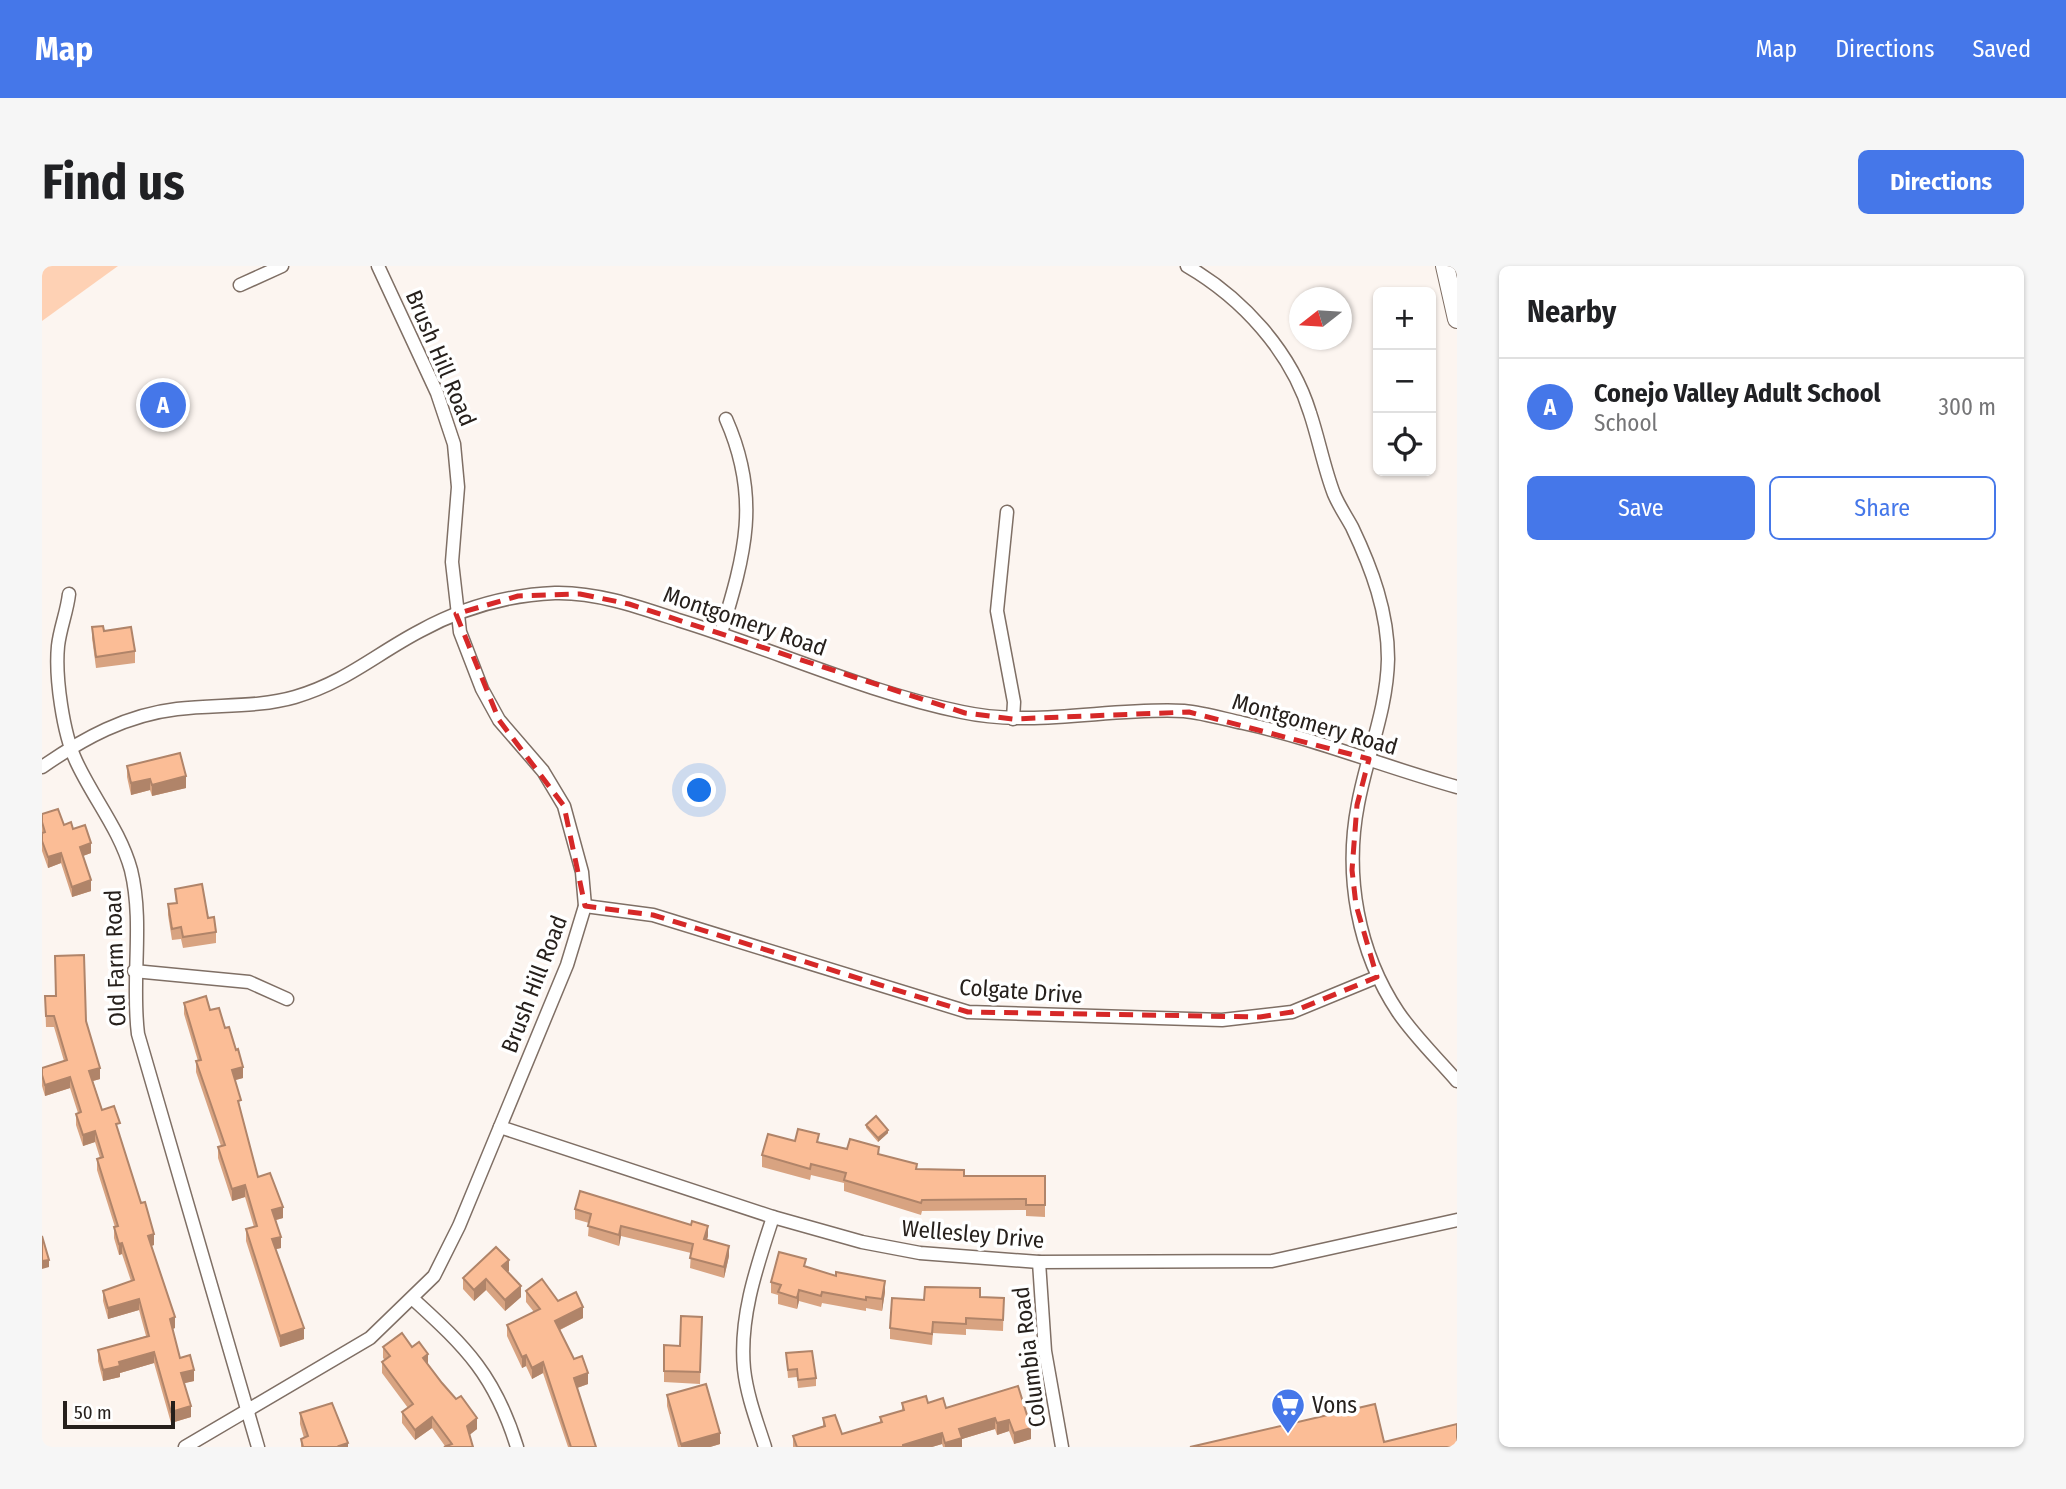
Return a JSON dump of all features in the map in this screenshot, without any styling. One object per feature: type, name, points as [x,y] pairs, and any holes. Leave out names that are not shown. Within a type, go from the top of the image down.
[{"type":"main road","points":[[1445,266],[1457,319]]},
{"type":"street","points":[[240,285],[282,266]]},
{"type":"street","name":"Brush Hill Road","points":[[184,1447],[370,1338],[413,1299],[446,1256],[567,965],[585,906],[577,850],[564,806],[543,771],[499,720],[482,690],[456,614],[452,562],[458,487],[454,444],[437,393],[378,266]]},
{"type":"street","points":[[1187,266],[1226,292],[1268,335],[1297,380],[1310,411],[1335,497],[1371,568],[1386,631],[1388,660],[1383,703],[1357,805],[1352,870],[1356,905],[1377,977],[1400,1014],[1457,1081]]},
{"type":"street","points":[[721,633],[745,548],[748,519],[747,494],[739,448],[726,419]]},
{"type":"street","points":[[1007,512],[997,611],[1014,702],[1013,719]]},
{"type":"street","name":"Old Farm Road","points":[[69,594],[58,660],[71,748],[112,824],[130,868],[136,922],[136,1016],[147,1072],[258,1447]]},
{"type":"street","name":"Montgomery Road","points":[[42,767],[86,737],[153,712],[269,702],[296,696],[365,667],[417,632],[456,614],[518,596],[580,594],[629,604],[721,633],[910,700],[965,713],[1013,719],[1150,710],[1189,712],[1280,731],[1457,787]]},
{"type":"street","name":"Colgate Drive","points":[[585,906],[653,915],[968,1013],[1222,1020],[1260,1017],[1292,1012],[1377,977]]},
{"type":"street","points":[[134,971],[249,982],[287,999]]},
{"type":"street","name":"Wellesley Drive","points":[[500,1127],[773,1217],[894,1250],[1040,1262],[1272,1261],[1457,1220]]},
{"type":"street","points":[[765,1447],[747,1389],[744,1342],[748,1304],[773,1217]]},
{"type":"street","name":"Columbia Road","points":[[1040,1262],[1045,1350],[1062,1447]]},
{"type":"street","points":[[413,1299],[444,1327],[485,1374],[501,1401],[517,1447]]},
{"type":"highlighted area","points":[[580,594],[629,604],[965,713],[1013,719],[1189,712],[1369,759],[1357,805],[1352,870],[1356,905],[1377,977],[1292,1012],[1260,1017],[968,1012],[653,915],[585,906],[564,806],[499,720],[456,614],[518,596]]},
{"type":"shaded area","points":[[42,266],[118,266],[42,321]]},
{"type":"building","points":[[103,626],[104,631],[131,627],[135,651],[96,657],[92,627]]},
{"type":"building","points":[[180,753],[186,776],[152,785],[150,779],[131,783],[127,766]]},
{"type":"building","points":[[58,809],[64,825],[71,822],[73,829],[85,825],[91,843],[80,847],[91,880],[72,887],[61,853],[48,857],[42,841],[42,833],[45,832],[42,814]]},
{"type":"building","points":[[202,884],[208,918],[214,917],[216,932],[183,937],[181,927],[172,929],[168,904],[177,903],[175,889]]},
{"type":"building","points":[[84,955],[86,1021],[100,1068],[89,1071],[102,1110],[114,1106],[120,1123],[116,1124],[141,1203],[145,1202],[154,1234],[148,1236],[175,1317],[170,1319],[180,1358],[190,1355],[194,1370],[181,1373],[191,1406],[171,1412],[154,1352],[119,1362],[120,1366],[103,1370],[98,1350],[149,1336],[139,1299],[108,1308],[103,1291],[134,1280],[114,1227],[118,1226],[97,1159],[103,1157],[95,1131],[83,1135],[76,1114],[81,1112],[70,1077],[45,1085],[42,1075],[42,1068],[67,1060],[54,1016],[46,1016],[45,996],[56,996],[55,956]]},
{"type":"building","points":[[206,996],[210,1010],[219,1008],[225,1028],[229,1027],[236,1050],[238,1049],[243,1067],[232,1070],[258,1177],[270,1173],[283,1207],[272,1210],[281,1237],[272,1239],[304,1328],[280,1336],[246,1229],[257,1226],[245,1185],[232,1189],[218,1147],[225,1145],[196,1061],[201,1060],[184,1003]]},
{"type":"building","points":[[876,1116],[888,1130],[878,1138],[866,1125]]},
{"type":"building","points":[[798,1129],[819,1134],[817,1142],[847,1149],[850,1139],[879,1147],[878,1154],[917,1164],[916,1169],[964,1170],[964,1176],[1045,1176],[1045,1205],[1026,1205],[1026,1199],[922,1200],[921,1203],[844,1180],[846,1173],[811,1164],[810,1169],[762,1155],[768,1134],[795,1141]]},
{"type":"building","points":[[580,1191],[691,1225],[692,1221],[708,1226],[704,1239],[729,1246],[724,1267],[690,1258],[693,1244],[621,1226],[619,1235],[588,1226],[591,1214],[575,1209]]},
{"type":"building","points":[[42,1236],[49,1260],[42,1261]]},
{"type":"building","points":[[496,1247],[509,1260],[502,1266],[521,1286],[505,1300],[486,1279],[474,1290],[463,1278]]},
{"type":"building","points":[[779,1252],[806,1259],[804,1266],[836,1276],[836,1272],[885,1281],[882,1299],[866,1297],[866,1300],[822,1292],[821,1296],[799,1290],[797,1298],[778,1292],[781,1285],[771,1282]]},
{"type":"building","points":[[542,1279],[558,1301],[576,1292],[583,1307],[555,1321],[574,1359],[582,1356],[588,1373],[574,1378],[596,1447],[571,1447],[543,1362],[532,1368],[526,1355],[522,1357],[507,1325],[540,1309],[526,1291]]},
{"type":"building","points":[[925,1287],[980,1288],[980,1297],[1004,1298],[1003,1320],[966,1318],[966,1324],[933,1322],[932,1334],[890,1328],[892,1298],[924,1300]]},
{"type":"building","points":[[681,1316],[702,1317],[700,1372],[664,1371],[664,1345],[680,1346]]},
{"type":"building","points":[[402,1333],[412,1347],[419,1342],[428,1354],[423,1358],[442,1383],[456,1399],[461,1396],[477,1418],[467,1426],[473,1447],[444,1447],[452,1444],[432,1417],[415,1430],[402,1412],[413,1404],[382,1362],[390,1356],[383,1347]]},
{"type":"building","points":[[812,1351],[816,1378],[798,1380],[797,1369],[788,1370],[786,1353]]},
{"type":"building","points":[[706,1384],[720,1433],[681,1444],[667,1395]]},
{"type":"building","points":[[1018,1386],[1031,1428],[1014,1433],[1009,1420],[997,1423],[995,1418],[959,1429],[962,1438],[945,1443],[942,1433],[903,1447],[797,1447],[793,1436],[825,1426],[823,1418],[835,1415],[842,1434],[882,1422],[880,1417],[904,1410],[902,1403],[926,1396],[928,1403],[943,1398],[946,1408]]},
{"type":"building","points":[[332,1403],[348,1443],[340,1447],[303,1447],[301,1439],[308,1436],[300,1413]]},
{"type":"building","points":[[1375,1404],[1384,1442],[1457,1424],[1457,1447],[1190,1447]]},
{"type":"place","name":"Conejo Valley Adult School","points":[[163,405]]},
{"type":"place","name":"Vons","points":[[1288,1435]]}]
